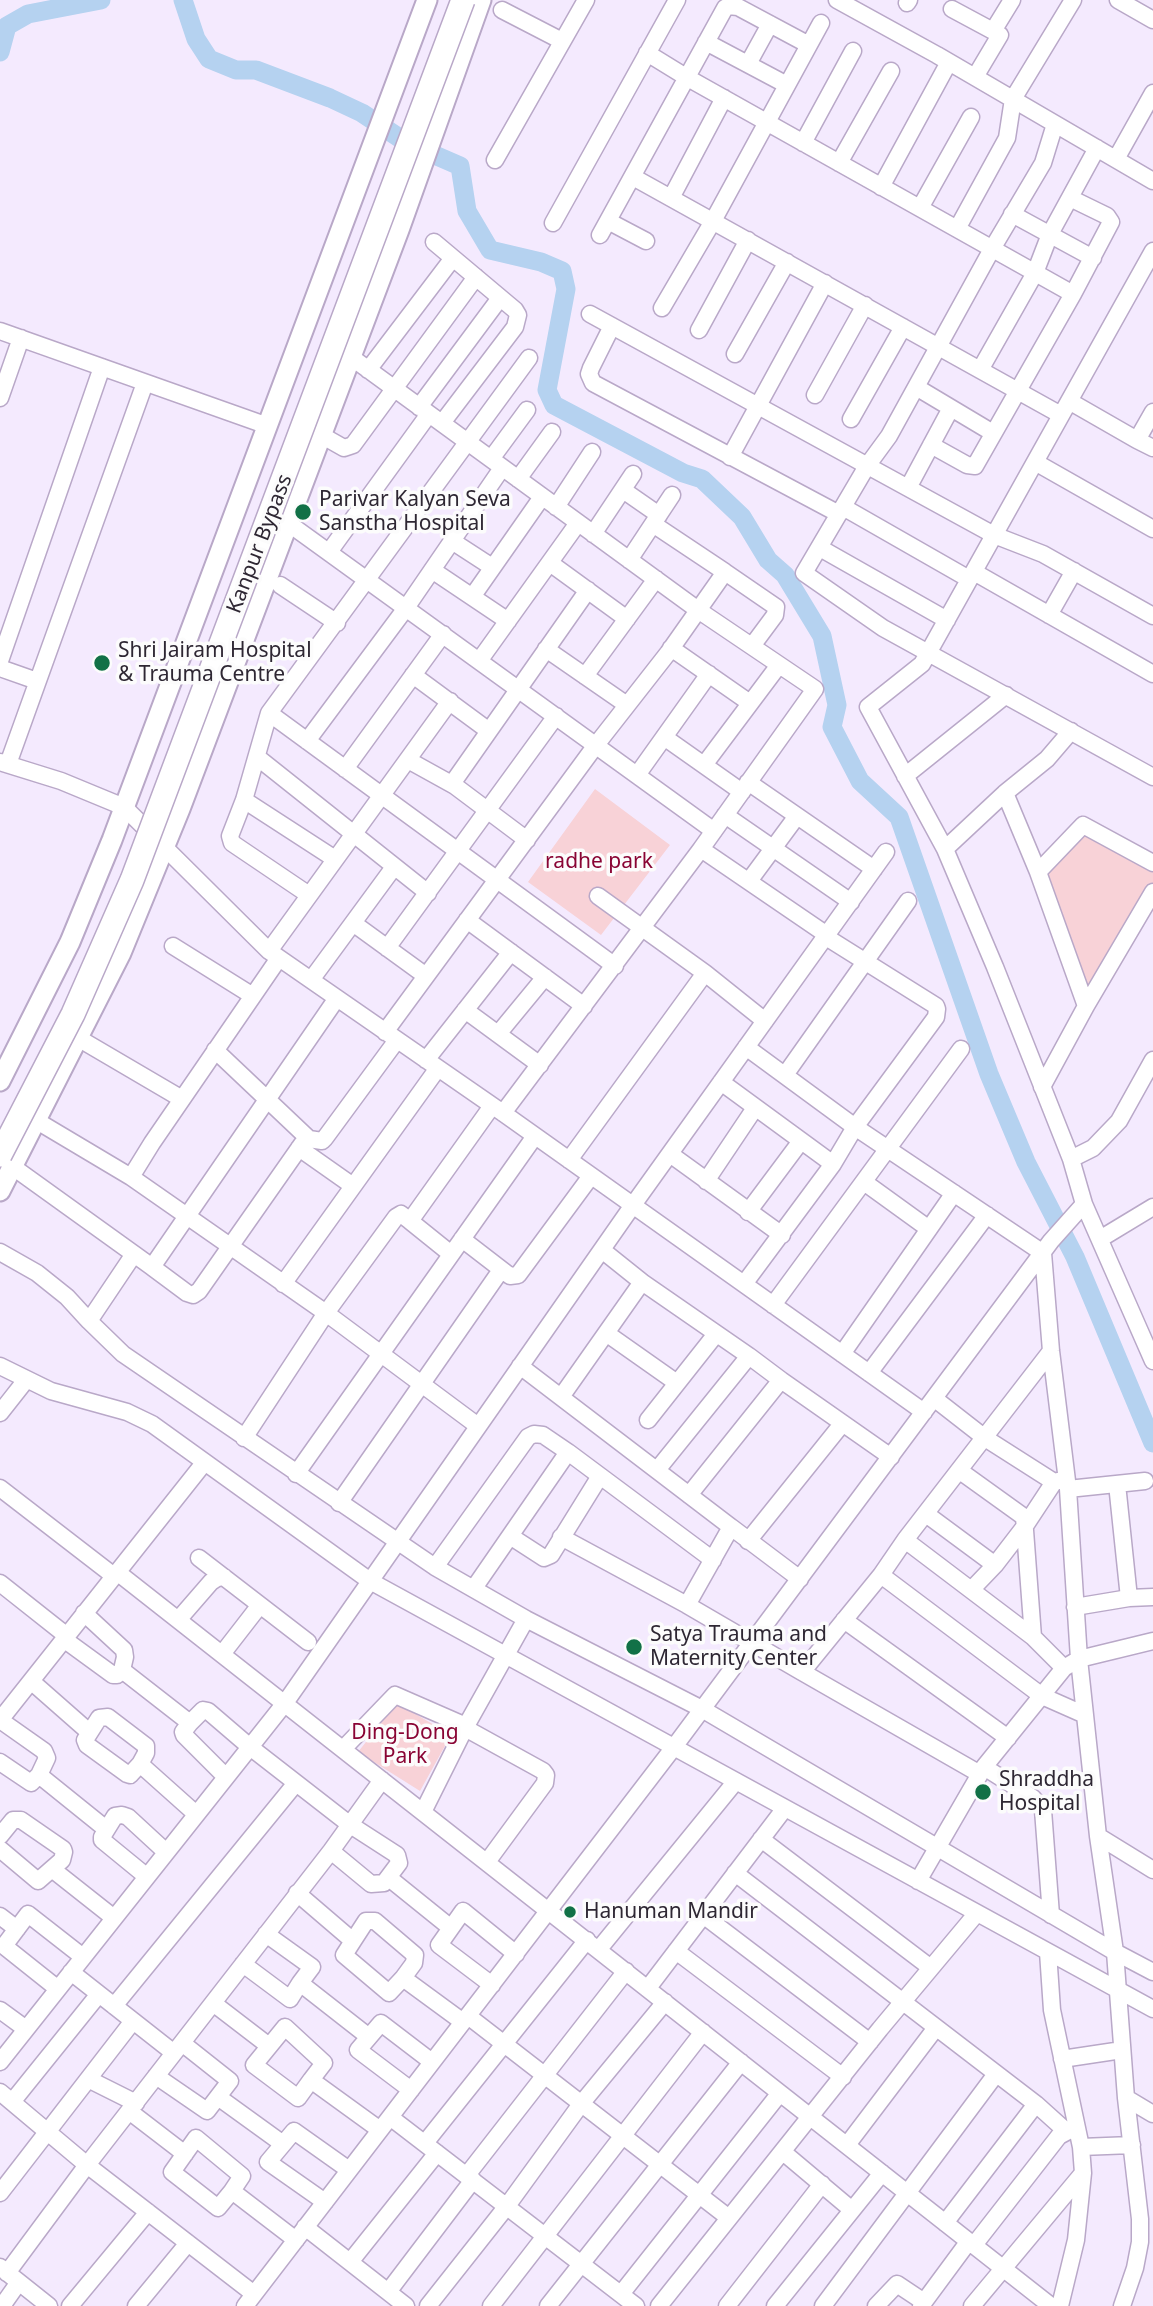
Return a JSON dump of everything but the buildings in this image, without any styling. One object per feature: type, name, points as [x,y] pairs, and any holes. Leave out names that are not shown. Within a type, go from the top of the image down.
[{"type":"highway","name":"Kanpur Bypass","points":[[0,1123],[54,1017],[119,870],[448,0]]},
{"type":"highway","name":"Kanpur Bypass","points":[[6,1161],[132,880],[463,0]]},
{"type":"main road","points":[[0,1081],[70,942],[124,807],[427,0]]},
{"type":"main road","points":[[0,1191],[6,1161],[37,1121],[121,953],[180,809],[351,357],[481,0]]},
{"type":"street","points":[[495,160],[586,0]]},
{"type":"street","points":[[553,223],[677,0]]},
{"type":"street","points":[[837,0],[1153,181]]},
{"type":"street","points":[[944,24],[955,5],[993,31],[1012,0]]},
{"type":"street","points":[[957,229],[1007,138],[1013,99],[1073,0]]},
{"type":"street","points":[[1118,0],[1153,20]]},
{"type":"street","points":[[646,241],[604,228],[728,6],[738,7],[809,45]]},
{"type":"street","points":[[502,10],[562,41]]},
{"type":"street","points":[[662,308],[713,221],[821,23]]},
{"type":"street","points":[[748,64],[770,24]]},
{"type":"street","points":[[975,77],[1000,35]]},
{"type":"street","points":[[706,42],[787,85]]},
{"type":"street","points":[[803,143],[853,51]]},
{"type":"street","points":[[647,53],[1073,294]]},
{"type":"street","points":[[881,187],[948,62]]},
{"type":"street","points":[[839,163],[891,71]]},
{"type":"street","points":[[1116,159],[1153,93]]},
{"type":"street","points":[[671,198],[724,98]]},
{"type":"street","points":[[920,208],[971,117]]},
{"type":"street","points":[[1055,124],[1042,163],[889,436],[867,466],[804,573],[884,628],[1153,777]]},
{"type":"street","points":[[980,370],[1035,273],[1050,234],[1097,148]]},
{"type":"street","points":[[633,177],[1017,390],[1065,408],[1153,448]]},
{"type":"street","points":[[931,445],[967,465],[975,466],[1073,294],[1110,226],[1110,218],[1070,198]]},
{"type":"street","points":[[1012,214],[1093,258]]},
{"type":"street","points":[[699,330],[748,240]]},
{"type":"street","points":[[430,415],[515,327],[517,315],[515,310],[434,242]]},
{"type":"street","points":[[1153,251],[922,664],[868,707],[945,849],[1071,1159],[1084,1204],[1153,1361]]},
{"type":"street","points":[[368,370],[453,258]]},
{"type":"street","points":[[735,354],[786,262]]},
{"type":"street","points":[[321,435],[344,448],[353,445],[475,277]]},
{"type":"street","points":[[730,457],[825,283]]},
{"type":"street","points":[[329,552],[430,415],[500,298]]},
{"type":"street","points":[[815,395],[865,305]]},
{"type":"street","points":[[590,314],[994,535],[1043,554],[1153,616]]},
{"type":"street","points":[[612,326],[589,374],[593,383],[730,457],[1049,615],[1153,674]]},
{"type":"street","points":[[851,419],[903,327]]},
{"type":"street","points":[[0,331],[268,426]]},
{"type":"street","points":[[0,398],[21,338]]},
{"type":"street","points":[[351,357],[698,610],[815,689],[643,929],[540,1065],[498,1109],[410,1221]]},
{"type":"street","points":[[309,895],[232,843],[230,836],[244,800],[269,713],[529,358]]},
{"type":"street","points":[[0,661],[102,367]]},
{"type":"street","points":[[145,383],[37,681],[4,763],[61,781],[124,807],[274,954],[498,1109],[925,1412]]},
{"type":"street","points":[[916,387],[993,433]]},
{"type":"street","points":[[908,488],[951,408]]},
{"type":"street","points":[[307,741],[452,541],[527,410]]},
{"type":"street","points":[[1137,440],[1153,412]]},
{"type":"street","points":[[518,479],[552,432]]},
{"type":"street","points":[[472,597],[492,567],[592,452]]},
{"type":"street","points":[[1035,461],[1153,529]]},
{"type":"street","points":[[593,534],[633,474]]},
{"type":"street","points":[[623,490],[725,572],[776,607],[775,615],[752,646]]},
{"type":"street","points":[[629,560],[672,495]]},
{"type":"street","points":[[288,523],[714,831]]},
{"type":"street","points":[[479,661],[578,523]]},
{"type":"street","points":[[452,541],[492,567]]},
{"type":"street","points":[[820,548],[947,620]]},
{"type":"street","points":[[550,563],[627,619]]},
{"type":"street","points":[[432,570],[508,621]]},
{"type":"street","points":[[1049,615],[1074,571]]},
{"type":"street","points":[[6,1161],[193,1295],[199,1292],[304,1143],[325,1138],[426,976],[725,572]]},
{"type":"street","points":[[585,676],[656,579]]},
{"type":"street","points":[[280,584],[337,623]]},
{"type":"street","points":[[455,786],[454,780],[588,590]]},
{"type":"street","points":[[345,769],[443,635]]},
{"type":"street","points":[[671,648],[750,704]]},
{"type":"street","points":[[546,649],[627,705]]},
{"type":"street","points":[[705,765],[779,665]]},
{"type":"street","points":[[0,668],[37,681]]},
{"type":"street","points":[[637,775],[709,674]]},
{"type":"street","points":[[413,675],[489,731]]},
{"type":"street","points":[[905,776],[1006,695]]},
{"type":"street","points":[[131,1177],[253,996],[309,895],[450,701]]},
{"type":"street","points":[[269,713],[615,966]]},
{"type":"street","points":[[387,948],[556,716]]},
{"type":"street","points":[[945,849],[1004,793],[1047,759],[1071,731]]},
{"type":"street","points":[[664,737],[705,765],[797,816],[874,869]]},
{"type":"street","points":[[257,757],[428,892]]},
{"type":"street","points":[[408,760],[455,786],[527,839]]},
{"type":"street","points":[[1004,793],[1038,872],[1086,1006]]},
{"type":"street","points":[[244,800],[335,859]]},
{"type":"street","points":[[725,815],[850,902]]},
{"type":"street","points":[[749,881],[797,816]]},
{"type":"street","points":[[1038,872],[1083,825],[1153,863]]},
{"type":"street","points":[[701,849],[826,936],[936,1006],[937,1012],[855,1127],[833,1164],[744,1284]]},
{"type":"street","points":[[0,2062],[285,1703],[601,1250],[887,852]]},
{"type":"street","points":[[311,980],[394,867]]},
{"type":"street","points":[[1042,1087],[1153,891]]},
{"type":"street","points":[[598,896],[705,973],[765,1021]]},
{"type":"street","points":[[785,1075],[908,901]]},
{"type":"street","points":[[467,920],[584,1006]]},
{"type":"street","points":[[353,923],[426,976]]},
{"type":"street","points":[[173,946],[253,996]]},
{"type":"street","points":[[283,1284],[354,1186],[465,1010],[511,952]]},
{"type":"street","points":[[569,1160],[705,973]]},
{"type":"street","points":[[498,1034],[544,977]]},
{"type":"street","points":[[152,1267],[337,998]]},
{"type":"street","points":[[465,1010],[540,1065]]},
{"type":"street","points":[[78,1038],[182,1099]]},
{"type":"street","points":[[747,1047],[855,1127],[987,1215],[1047,1247]]},
{"type":"street","points":[[772,1304],[961,1049]]},
{"type":"street","points":[[215,1050],[268,1098],[304,1143],[354,1186]]},
{"type":"street","points":[[1071,1159],[1093,1148],[1119,1121],[1152,1065]]},
{"type":"street","points":[[721,1082],[833,1164]]},
{"type":"street","points":[[706,1181],[755,1108]]},
{"type":"street","points":[[37,1121],[131,1177],[326,1313],[478,1426]]},
{"type":"street","points":[[296,1474],[535,1136]]},
{"type":"street","points":[[748,1212],[801,1141]]},
{"type":"street","points":[[670,1154],[782,1235]]},
{"type":"street","points":[[462,1239],[510,1276],[518,1275],[591,1176]]},
{"type":"street","points":[[863,1182],[929,1229]]},
{"type":"street","points":[[842,1354],[954,1193]]},
{"type":"street","points":[[99,1994],[6,2097],[87,2165],[188,2243],[249,2300],[674,1747],[1047,1247],[1084,1204]]},
{"type":"street","points":[[1100,1239],[1153,1207]]},
{"type":"street","points":[[244,1438],[326,1313],[396,1217],[401,1214],[451,1254]]},
{"type":"street","points":[[869,1373],[987,1215]]},
{"type":"street","points":[[1047,1247],[1051,1351],[1079,1659],[1098,1836],[1115,1952],[1126,2098],[1140,2219],[1146,2237],[1122,2306]]},
{"type":"street","points":[[601,1250],[642,1282],[891,1457]]},
{"type":"street","points":[[0,1252],[37,1273],[67,1297],[123,1354],[435,1567],[526,1619],[702,1709],[1153,1972]]},
{"type":"street","points":[[89,1321],[134,1254]]},
{"type":"street","points":[[340,1503],[501,1270]]},
{"type":"street","points":[[561,1397],[642,1282]]},
{"type":"street","points":[[606,1333],[677,1383]]},
{"type":"street","points":[[648,1420],[716,1334]]},
{"type":"street","points":[[802,1672],[881,1575],[1051,1351]]},
{"type":"street","points":[[657,1470],[749,1356]]},
{"type":"street","points":[[0,1366],[51,1391],[127,1412],[152,1424],[370,1581],[1153,2009]]},
{"type":"street","points":[[520,1366],[800,1579]]},
{"type":"street","points":[[0,1413],[26,1380]]},
{"type":"street","points":[[689,1495],[781,1380]]},
{"type":"street","points":[[935,1399],[985,1438],[1062,1483],[1117,1484],[1145,1481]]},
{"type":"street","points":[[748,1541],[842,1424]]},
{"type":"street","points":[[435,1567],[528,1437],[534,1434],[542,1435],[568,1452],[713,1560]]},
{"type":"street","points":[[474,1588],[568,1452]]},
{"type":"street","points":[[0,1762],[31,1783],[39,1775],[46,1762],[44,1751],[0,1720],[204,1463]]},
{"type":"street","points":[[960,1471],[1024,1517],[1033,1637]]},
{"type":"street","points":[[510,1536],[544,1558],[553,1553],[600,1476]]},
{"type":"street","points":[[972,1589],[1062,1483]]},
{"type":"street","points":[[1117,1484],[1129,1598]]},
{"type":"street","points":[[0,1488],[285,1703],[1002,2267],[1044,2304]]},
{"type":"street","points":[[926,1514],[995,1565]]},
{"type":"street","points":[[687,1605],[731,1527]]},
{"type":"street","points":[[561,1537],[1033,1798],[1043,1810],[1051,1914]]},
{"type":"street","points":[[905,1541],[1033,1637],[1065,1668]]},
{"type":"street","points":[[199,1558],[308,1642]]},
{"type":"street","points":[[881,1575],[1042,1696],[1085,1715]]},
{"type":"street","points":[[178,1620],[211,1582],[224,1577]]},
{"type":"street","points":[[0,1583],[113,1675],[117,1675],[122,1670],[124,1650],[85,1613]]},
{"type":"street","points":[[1075,1607],[1153,1597]]},
{"type":"street","points":[[222,1654],[260,1605]]},
{"type":"street","points":[[423,1812],[465,1727],[526,1619]]},
{"type":"street","points":[[844,1620],[1008,1738]]},
{"type":"street","points":[[918,1881],[982,1771],[1065,1668],[1079,1659],[1153,1641]]},
{"type":"street","points":[[122,1670],[190,1723]]},
{"type":"street","points":[[31,1681],[89,1732]]},
{"type":"street","points":[[343,1749],[395,1695],[465,1727],[543,1771],[549,1777],[487,1862]]},
{"type":"street","points":[[226,1777],[184,1735],[190,1723],[202,1710],[208,1711],[349,1824],[397,1855],[399,1863],[384,1883],[371,1884],[331,1851]]},
{"type":"street","points":[[108,1717],[146,1746],[140,1764],[130,1774],[123,1772],[88,1745],[85,1740],[99,1718],[108,1717]]},
{"type":"street","points":[[140,1764],[196,1814]]},
{"type":"street","points":[[39,1775],[106,1829]]},
{"type":"street","points":[[2,2306],[9,2274],[87,2165],[331,1851],[382,1780]]},
{"type":"street","points":[[350,2262],[504,2045],[736,1781]]},
{"type":"street","points":[[114,2007],[296,1783]]},
{"type":"street","points":[[648,1988],[785,1808]]},
{"type":"street","points":[[146,1876],[102,1840],[115,1816],[125,1816],[166,1853]]},
{"type":"street","points":[[0,1849],[38,1881],[62,1860],[64,1852],[21,1820],[13,1820],[1,1831]]},
{"type":"street","points":[[1098,1836],[1153,1870]]},
{"type":"street","points":[[761,1839],[931,1968]]},
{"type":"street","points":[[52,1869],[114,1918]]},
{"type":"street","points":[[735,1873],[936,2029],[1071,2129]]},
{"type":"street","points":[[389,1878],[451,1928]]},
{"type":"street","points":[[297,1893],[353,1941]]},
{"type":"street","points":[[492,1985],[439,1945],[463,1912],[516,1954]]},
{"type":"street","points":[[659,2306],[976,1913]]},
{"type":"street","points":[[58,1989],[4,1946],[17,1929],[29,1914],[83,1957]]},
{"type":"street","points":[[704,1915],[870,2042]]},
{"type":"street","points":[[0,1916],[17,1929]]},
{"type":"street","points":[[366,1921],[375,1921],[415,1955],[414,1963],[402,1978],[389,1993],[344,1955],[366,1921]]},
{"type":"street","points":[[243,1964],[290,1998],[312,1967],[266,1934]]},
{"type":"street","points":[[676,1951],[842,2077]]},
{"type":"street","points":[[1048,1952],[1052,2010],[1062,2059],[1071,2129],[1081,2147],[1083,2173],[1076,2239],[1060,2306]]},
{"type":"street","points":[[388,2292],[544,2075],[626,1971]]},
{"type":"street","points":[[71,1972],[133,2021],[230,2081],[207,2110],[156,2076]]},
{"type":"street","points":[[402,1978],[504,2045],[729,2218]]},
{"type":"street","points":[[300,1983],[369,2037]]},
{"type":"street","points":[[428,2306],[507,2206],[582,2104],[665,2002]]},
{"type":"street","points":[[214,2003],[269,2046]]},
{"type":"street","points":[[0,2010],[26,2029]]},
{"type":"street","points":[[0,2193],[133,2021]]},
{"type":"street","points":[[411,2090],[358,2050],[381,2023],[432,2062]]},
{"type":"street","points":[[285,2027],[324,2063],[311,2080],[298,2098],[254,2065],[285,2027]]},
{"type":"street","points":[[846,2145],[936,2029]]},
{"type":"street","points":[[491,2306],[703,2032]]},
{"type":"street","points":[[1062,2059],[1122,2050]]},
{"type":"street","points":[[548,2306],[741,2062]]},
{"type":"street","points":[[831,2303],[907,2192],[996,2074]]},
{"type":"street","points":[[88,2079],[132,2107],[185,2154]]},
{"type":"street","points":[[311,2080],[380,2130]]},
{"type":"street","points":[[621,2294],[780,2092]]},
{"type":"street","points":[[218,2097],[283,2144]]},
{"type":"street","points":[[1126,2098],[1153,2114]]},
{"type":"street","points":[[945,2222],[1036,2104]]},
{"type":"street","points":[[390,2117],[636,2306]]},
{"type":"street","points":[[876,2306],[897,2284],[928,2303],[971,2243],[1051,2146],[1071,2129]]},
{"type":"street","points":[[325,2202],[268,2162],[294,2131],[349,2170]]},
{"type":"street","points":[[196,2138],[242,2176],[232,2191],[218,2208],[172,2172],[196,2138]]},
{"type":"street","points":[[1081,2147],[1132,2145]]},
{"type":"street","points":[[783,2152],[852,2210]]},
{"type":"street","points":[[775,2306],[882,2173]]},
{"type":"street","points":[[972,2306],[1083,2173]]},
{"type":"street","points":[[727,2306],[822,2184]]},
{"type":"street","points":[[232,2191],[350,2262],[406,2306]]},
{"type":"street","points":[[70,2306],[148,2212]]},
{"type":"street","points":[[136,2306],[188,2243]]},
{"type":"street","points":[[9,2274],[49,2306]]},
{"type":"green space","name":"radhe park","points":[[595,789],[670,845],[601,935],[528,882]]},
{"type":"green space","points":[[1081,824],[1153,863],[1153,892],[1090,1003],[1036,871]]},
{"type":"green space","name":"Ding-Dong Park","points":[[397,1703],[451,1735],[420,1791],[358,1752]]},
{"type":"waterway","points":[[0,52],[7,26],[28,14],[101,0]]},
{"type":"waterway","points":[[183,0],[196,39],[209,59],[236,70],[256,70],[330,98],[362,113],[407,143],[460,166],[467,211],[490,250],[541,262],[562,271],[566,289],[547,390],[554,405],[683,473],[702,479],[742,517],[768,560],[785,575],[822,636],[837,705],[832,727],[860,781],[899,817],[989,1074],[1026,1162],[1075,1257],[1153,1443]]},
{"type":"place","name":"Parivar Kalyan Seva Sanstha Hospital","points":[[303,512]]},
{"type":"place","name":"Shri Jairam Hospital & Trauma Centre","points":[[102,663]]},
{"type":"place","name":"Satya Trauma and Maternity Center","points":[[634,1647]]},
{"type":"place","name":"Shraddha Hospital","points":[[983,1792]]},
{"type":"place","name":"Hanuman Mandir","points":[[570,1912]]}]
